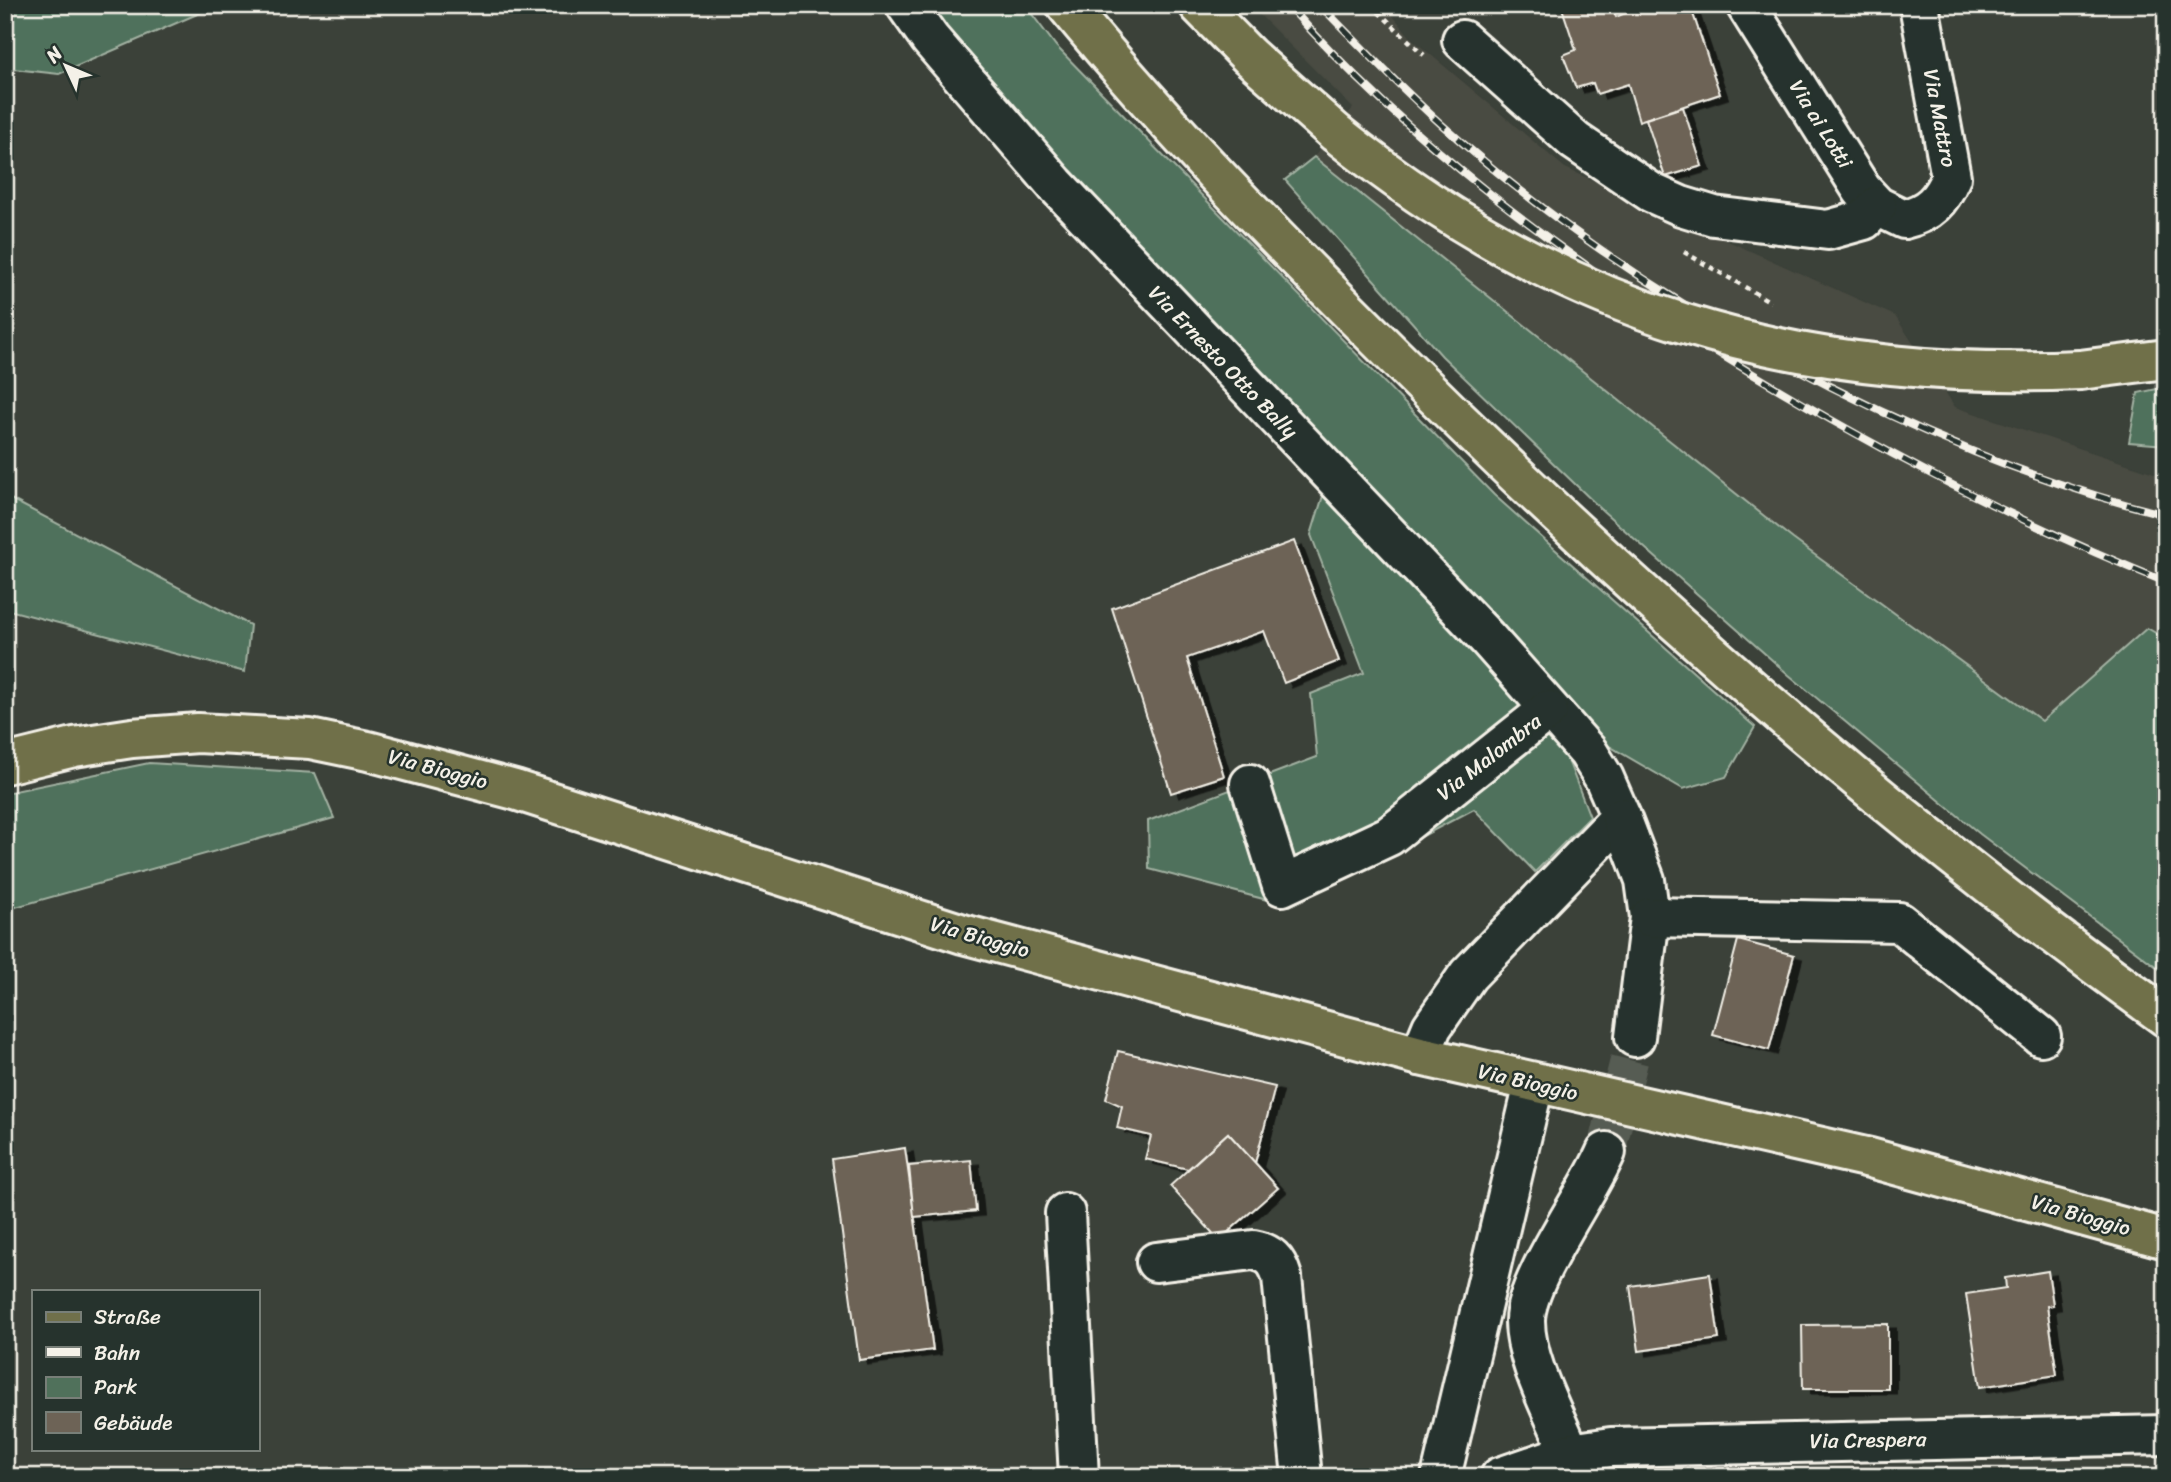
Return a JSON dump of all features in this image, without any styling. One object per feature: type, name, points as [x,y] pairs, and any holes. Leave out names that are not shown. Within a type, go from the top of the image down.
[{"type":"main road","points":[[1066,5],[1187,142],[1320,282],[1575,531],[1739,677],[1928,836],[2166,1017]]},
{"type":"main road","points":[[1199,5],[1249,56],[1336,133],[1422,198],[1519,257],[1572,282],[1668,319],[1729,338],[1784,350],[1900,369],[2003,373],[2080,370],[2166,359]]},
{"type":"main road","name":"Via Bioggio","points":[[5,764],[86,745],[198,733],[310,739],[368,751],[515,790],[963,934],[1420,1056],[1956,1180],[2166,1222]]},
{"type":"main road","name":"Via Bioggio","points":[[1956,1180],[2166,1239]]},
{"type":"street","name":"Via Ernesto Otto Bally","points":[[906,5],[930,39],[1055,184],[1487,638],[1548,710]]},
{"type":"street","name":"Via ai Lotti","points":[[1746,5],[1862,190],[1877,206]]},
{"type":"street","name":"Via Mattro","points":[[1877,206],[1893,216],[1905,219],[1915,216],[1930,209],[1942,197],[1951,177],[1919,5]]},
{"type":"street","points":[[1462,40],[1575,141],[1652,193],[1681,206],[1761,223],[1828,230],[1864,220],[1877,206]]},
{"type":"street","name":"Via Malombra","points":[[1250,784],[1282,886],[1389,836],[1548,710],[1588,752],[1604,778],[1621,817]]},
{"type":"street","points":[[1420,1056],[1432,1027],[1468,975],[1621,817],[1644,880],[1650,917],[1635,1037]]},
{"type":"street","points":[[1650,917],[1899,922],[2042,1036]]},
{"type":"street","points":[[1441,1477],[1534,1084]]},
{"type":"street","points":[[1582,1460],[1533,1360],[1527,1338],[1527,1306],[1606,1152]]},
{"type":"street","points":[[1065,1213],[1079,1477]]},
{"type":"street","points":[[1156,1262],[1253,1250],[1266,1252],[1278,1264],[1282,1277],[1302,1477]]},
{"type":"street","name":"Via Crespera","points":[[1500,1477],[1654,1444],[2166,1435]]},
{"type":"shaded area","points":[[1250,5],[1384,5],[1412,39],[1565,168],[1895,316],[1955,407],[2166,477],[2166,639],[2147,628],[2043,721],[1793,539],[1314,157],[1353,108]]},
{"type":"green space","points":[[5,5],[218,5],[59,74],[5,68]]},
{"type":"green space","points":[[903,5],[1025,5],[1056,46],[1494,495],[1755,727],[1726,777],[1683,789],[1549,711],[1590,817],[1535,872],[1474,809],[1290,906],[1149,869],[1148,821],[1317,757],[1311,694],[1364,673],[1311,535],[1329,476]]},
{"type":"green space","points":[[1314,157],[1793,539],[2042,721],[2147,628],[2166,639],[2166,974],[1980,834],[1789,675],[1603,511],[1442,356],[1285,180]]},
{"type":"green space","points":[[2166,387],[2166,445],[2129,442],[2138,393]]},
{"type":"green space","points":[[5,496],[250,625],[245,672],[5,609]]},
{"type":"green space","points":[[149,763],[315,773],[334,818],[5,910],[5,793]]},
{"type":"building","points":[[1561,5],[1612,5],[1616,17],[1645,5],[1690,5],[1720,94],[1639,121],[1628,84],[1597,94],[1593,83],[1576,88],[1563,55],[1576,50]]},
{"type":"building","points":[[1683,107],[1702,166],[1665,177],[1646,119]]},
{"type":"building","points":[[1294,541],[1339,661],[1284,683],[1264,631],[1187,658],[1224,776],[1171,793],[1112,608]]},
{"type":"building","points":[[1738,940],[1794,955],[1769,1050],[1713,1035]]},
{"type":"building","points":[[1118,1051],[1275,1087],[1255,1163],[1228,1133],[1188,1169],[1145,1159],[1151,1136],[1117,1128],[1122,1106],[1106,1099]]},
{"type":"building","points":[[1228,1133],[1278,1188],[1219,1240],[1170,1186]]},
{"type":"building","points":[[905,1148],[933,1350],[859,1360],[832,1159]]},
{"type":"building","points":[[971,1160],[976,1211],[914,1217],[909,1166]]},
{"type":"building","points":[[2048,1271],[2053,1305],[2047,1306],[2057,1375],[1980,1387],[1966,1294],[2006,1288],[2005,1278]]},
{"type":"building","points":[[1710,1274],[1719,1339],[1639,1351],[1630,1286]]},
{"type":"building","points":[[1888,1324],[1888,1389],[1803,1389],[1802,1325]]},
{"type":"tunnel","points":[[1606,1152],[1635,1037]]},
{"type":"railway","points":[[1288,5],[1335,56],[1437,150],[1545,236],[1659,315],[1825,417],[1936,477],[2050,532],[2166,582]]},
{"type":"railway","points":[[1320,5],[1425,110],[1517,188],[1600,249],[1688,307],[1781,361],[1877,409],[1974,452],[2071,487],[2166,515]]}]
